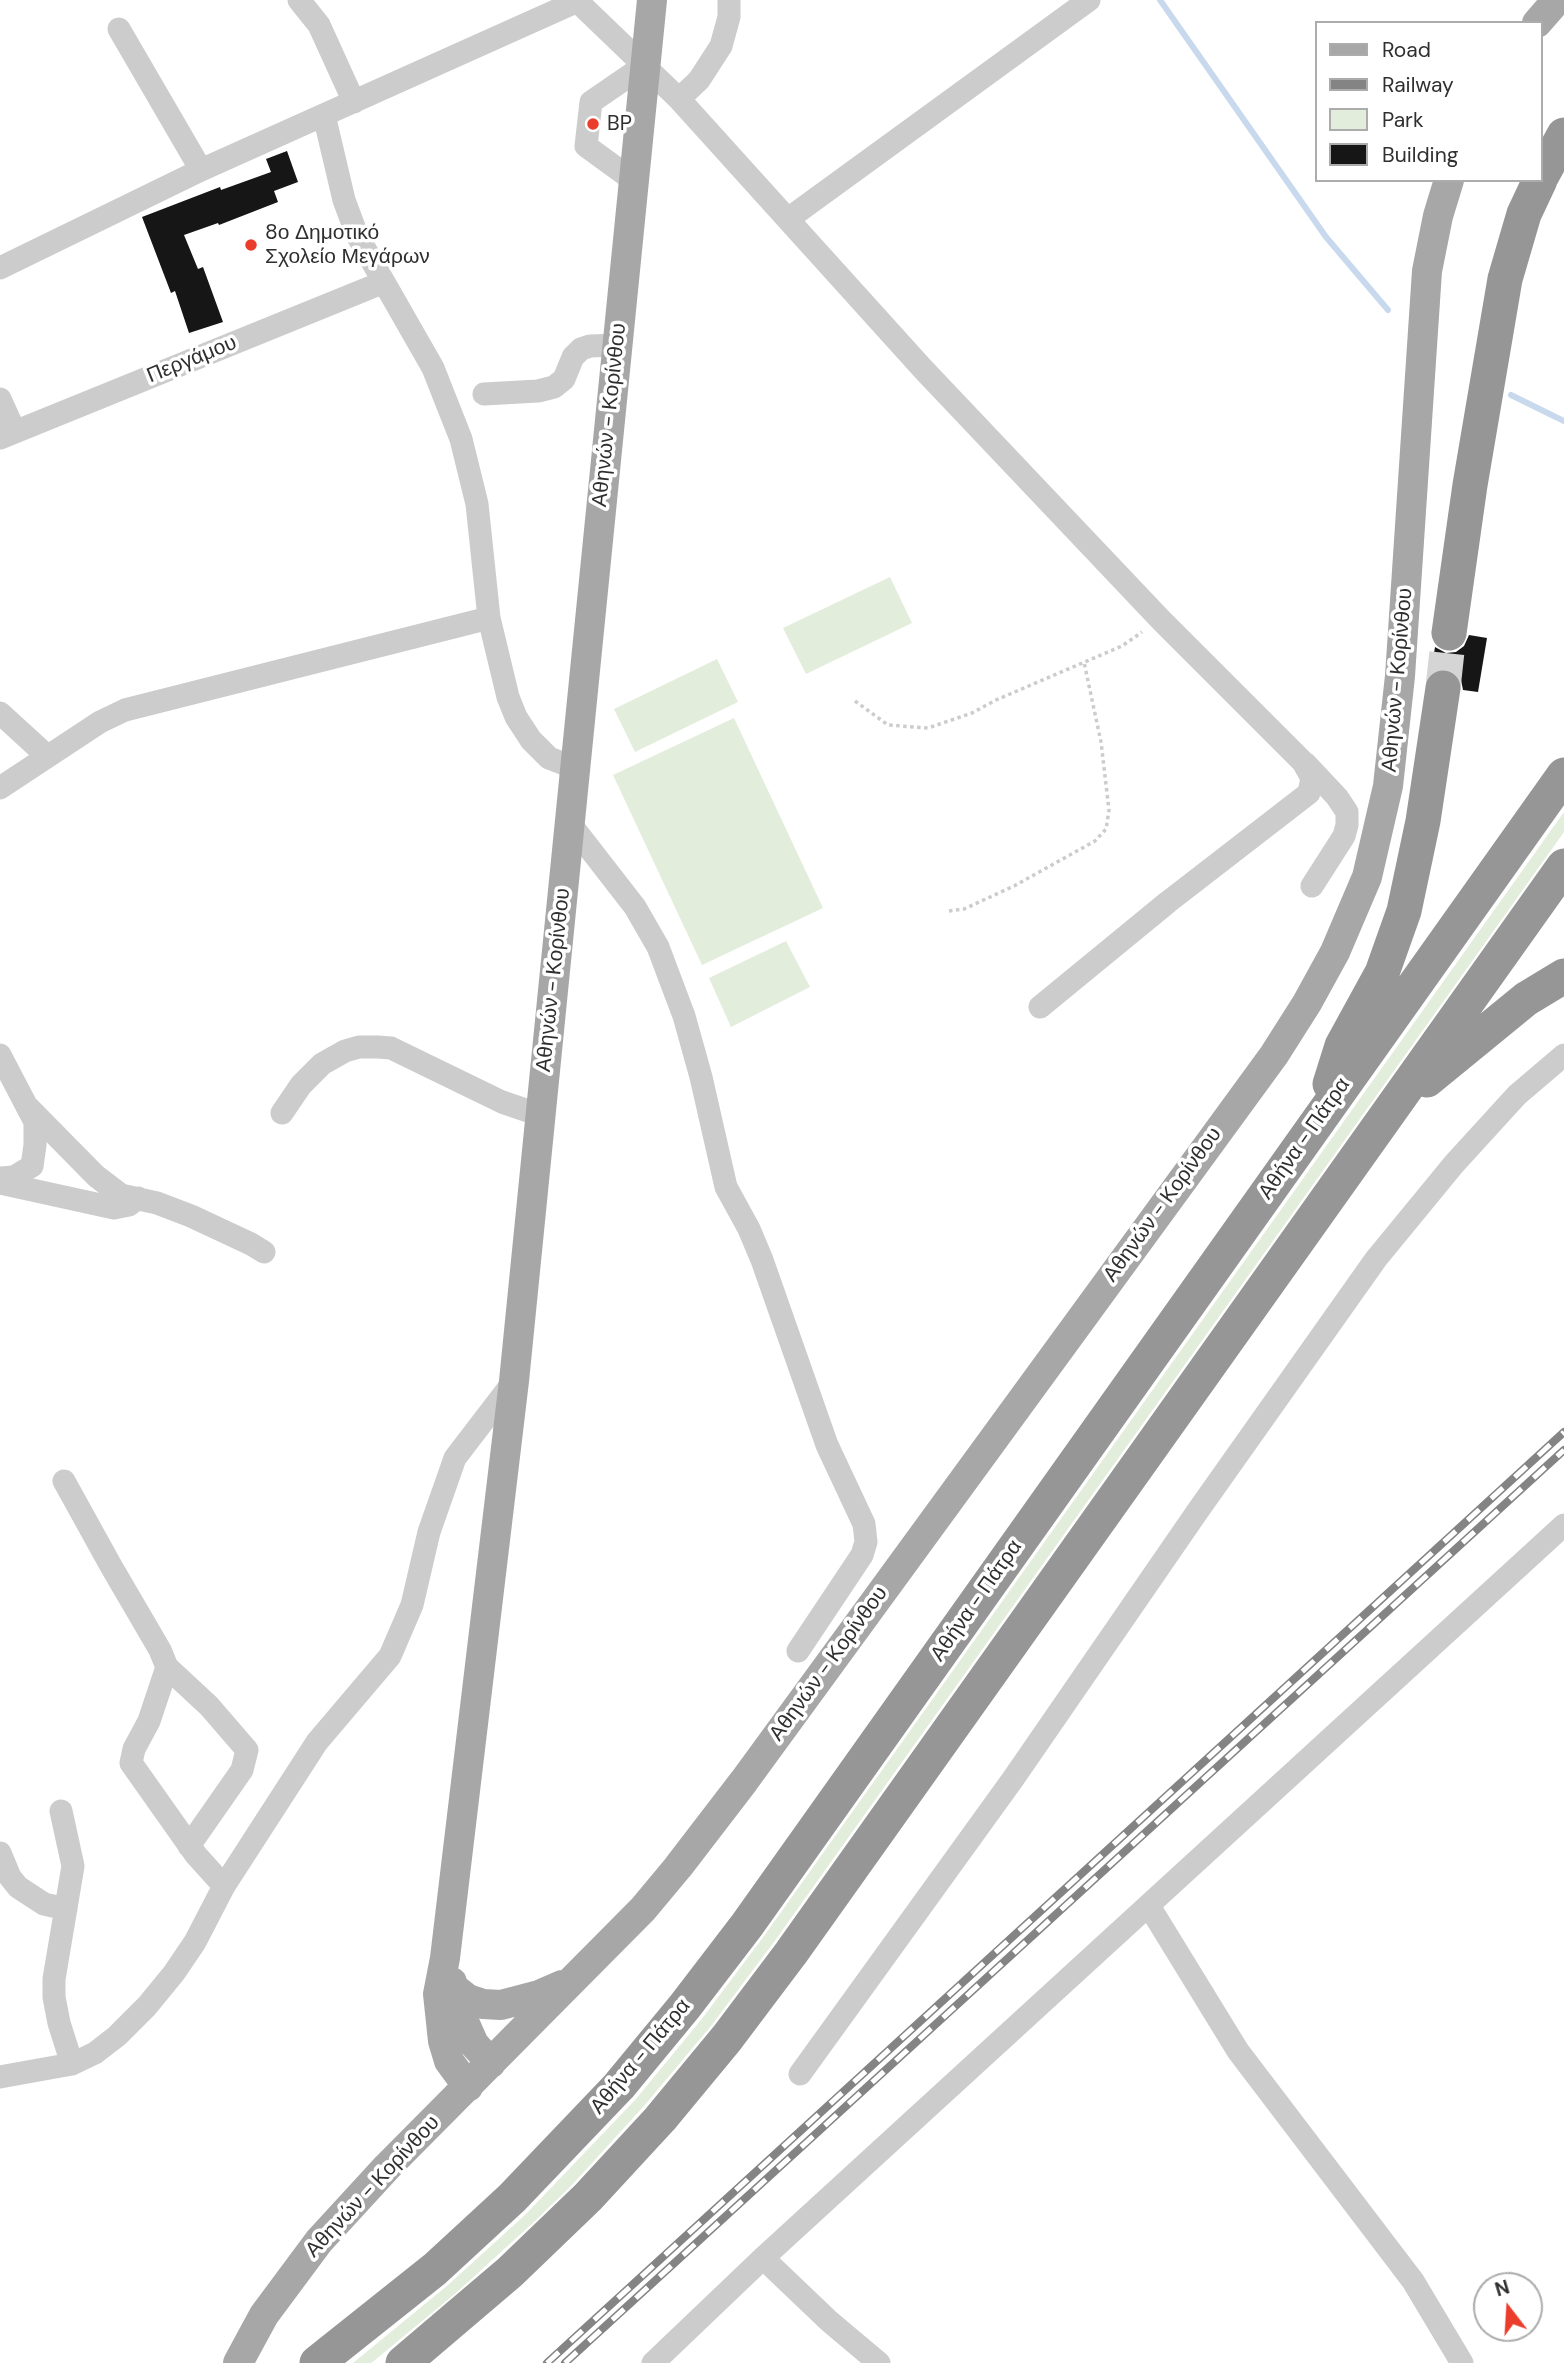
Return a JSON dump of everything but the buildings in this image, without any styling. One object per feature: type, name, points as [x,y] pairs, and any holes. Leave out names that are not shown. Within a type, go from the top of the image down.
[{"type":"highway","points":[[1543,175],[1564,135]]},
{"type":"highway","points":[[1449,633],[1470,485],[1505,279],[1524,214],[1540,182]]},
{"type":"highway","points":[[1320,1118],[1342,1046],[1382,973],[1404,911],[1421,832],[1443,688]]},
{"type":"highway","name":"Αθήνα - Πάτρα","points":[[317,2363],[425,2277],[493,2216],[558,2152],[652,2048],[747,1925],[1564,775]]},
{"type":"highway","points":[[402,2363],[510,2272],[588,2197],[660,2119],[727,2038],[791,1953],[1564,866]]},
{"type":"highway","points":[[1387,1114],[1526,999],[1564,976]]},
{"type":"main road","name":"Αθηνών - Κορίνθου","points":[[468,2087],[449,2061],[443,2041],[438,1994],[445,1958],[514,1381],[652,0]]},
{"type":"main road","points":[[1539,21],[1557,0]]},
{"type":"main road","name":"Αθηνών - Κορίνθου","points":[[236,2358],[319,2241],[387,2167],[643,1909],[744,1781],[1274,1055],[1335,952],[1367,877],[1388,786],[1400,676],[1427,271],[1438,216],[1448,182]]},
{"type":"main road","name":"Αθηνών - Κορίνθου","points":[[445,1958],[462,2017],[474,2044],[491,2063]]},
{"type":"main road","points":[[454,1988],[468,1999],[483,2004],[501,2004],[539,1995],[572,1981]]},
{"type":"street","points":[[299,0],[319,25],[354,102]]},
{"type":"street","points":[[0,268],[201,170],[578,0],[679,99],[923,369],[1161,620],[1325,783],[1347,812],[1348,825],[1344,836],[1312,886]]},
{"type":"street","points":[[679,99],[699,80],[721,46],[729,17],[729,0]]},
{"type":"street","points":[[788,219],[1090,0]]},
{"type":"street","points":[[119,29],[201,170]]},
{"type":"street","points":[[634,181],[586,146],[591,102],[645,65]]},
{"type":"street","points":[[324,116],[344,200],[357,235],[433,368],[461,439],[477,504],[489,618],[508,698],[516,718],[548,758],[575,768]]},
{"type":"street","name":"Περγάμου","points":[[8,435],[384,282]]},
{"type":"street","points":[[484,394],[554,387],[564,379],[573,357],[580,349],[617,345]]},
{"type":"street","points":[[0,399],[8,435]]},
{"type":"street","points":[[0,788],[100,722],[125,710],[489,618]]},
{"type":"street","points":[[0,713],[47,756]]},
{"type":"street","points":[[1040,1007],[1168,902],[1309,793],[1312,778],[1303,762]]},
{"type":"street","points":[[569,822],[635,907],[658,947],[687,1028],[726,1187],[762,1260],[814,1412],[864,1524],[866,1542],[862,1555],[798,1651]]},
{"type":"street","points":[[282,1113],[301,1085],[322,1065],[352,1049],[378,1047],[391,1048],[502,1102],[540,1115]]},
{"type":"street","points":[[0,1055],[35,1122],[36,1145],[32,1166],[14,1177],[0,1181]]},
{"type":"street","points":[[800,2074],[1013,1779],[1376,1259],[1454,1164],[1517,1095],[1564,1055]]},
{"type":"street","points":[[28,1107],[96,1176],[121,1195],[157,1202],[264,1252]]},
{"type":"street","points":[[0,1181],[114,1208],[129,1205],[138,1198]]},
{"type":"street","points":[[0,2077],[47,2070],[95,2053],[117,2036],[147,2006],[195,1942],[224,1886],[317,1742],[390,1656],[412,1605],[429,1532],[456,1458],[514,1381]]},
{"type":"street","points":[[64,1481],[160,1650],[167,1667],[209,1706],[247,1750],[242,1770],[189,1846]]},
{"type":"street","points":[[653,2363],[763,2258],[1564,1525]]},
{"type":"street","points":[[167,1667],[149,1721],[134,1749],[131,1763],[189,1846],[224,1886]]},
{"type":"street","points":[[61,1811],[74,1866],[54,1979],[54,1997],[72,2063]]},
{"type":"street","points":[[0,1853],[10,1877],[18,1887],[44,1904],[66,1909]]},
{"type":"street","points":[[1149,1906],[1238,2051],[1413,2281],[1462,2363]]},
{"type":"street","points":[[763,2258],[878,2363]]},
{"type":"path","points":[[855,701],[888,725],[928,728],[972,713],[1122,646],[1161,620]]},
{"type":"path","points":[[949,911],[964,909],[1014,886],[1095,841],[1106,829],[1109,810],[1101,741],[1084,662]]},
{"type":"green space","points":[[890,577],[912,623],[806,674],[783,628]]},
{"type":"green space","points":[[717,659],[738,702],[635,752],[614,709]]},
{"type":"green space","points":[[734,718],[823,908],[702,965],[613,775]]},
{"type":"green space","points":[[1564,812],[1564,832],[774,1942],[711,2026],[644,2106],[535,2221],[456,2293],[375,2360],[371,2363],[353,2363],[448,2285],[526,2214],[635,2100],[701,2020],[764,1936]]},
{"type":"green space","points":[[786,941],[810,987],[731,1027],[709,978]]},
{"type":"waterway","points":[[1160,0],[1326,237],[1388,310]]},
{"type":"waterway","points":[[1511,395],[1564,421]]},
{"type":"tunnel","points":[[1443,688],[1449,633]]},
{"type":"railway","points":[[547,2363],[1564,1432]]},
{"type":"railway","points":[[565,2363],[1564,1450]]},
{"type":"place","name":"BP","points":[[593,124]]},
{"type":"place","name":"8ο Δημοτικό Σχολείο Μεγάρων","points":[[251,245]]}]
